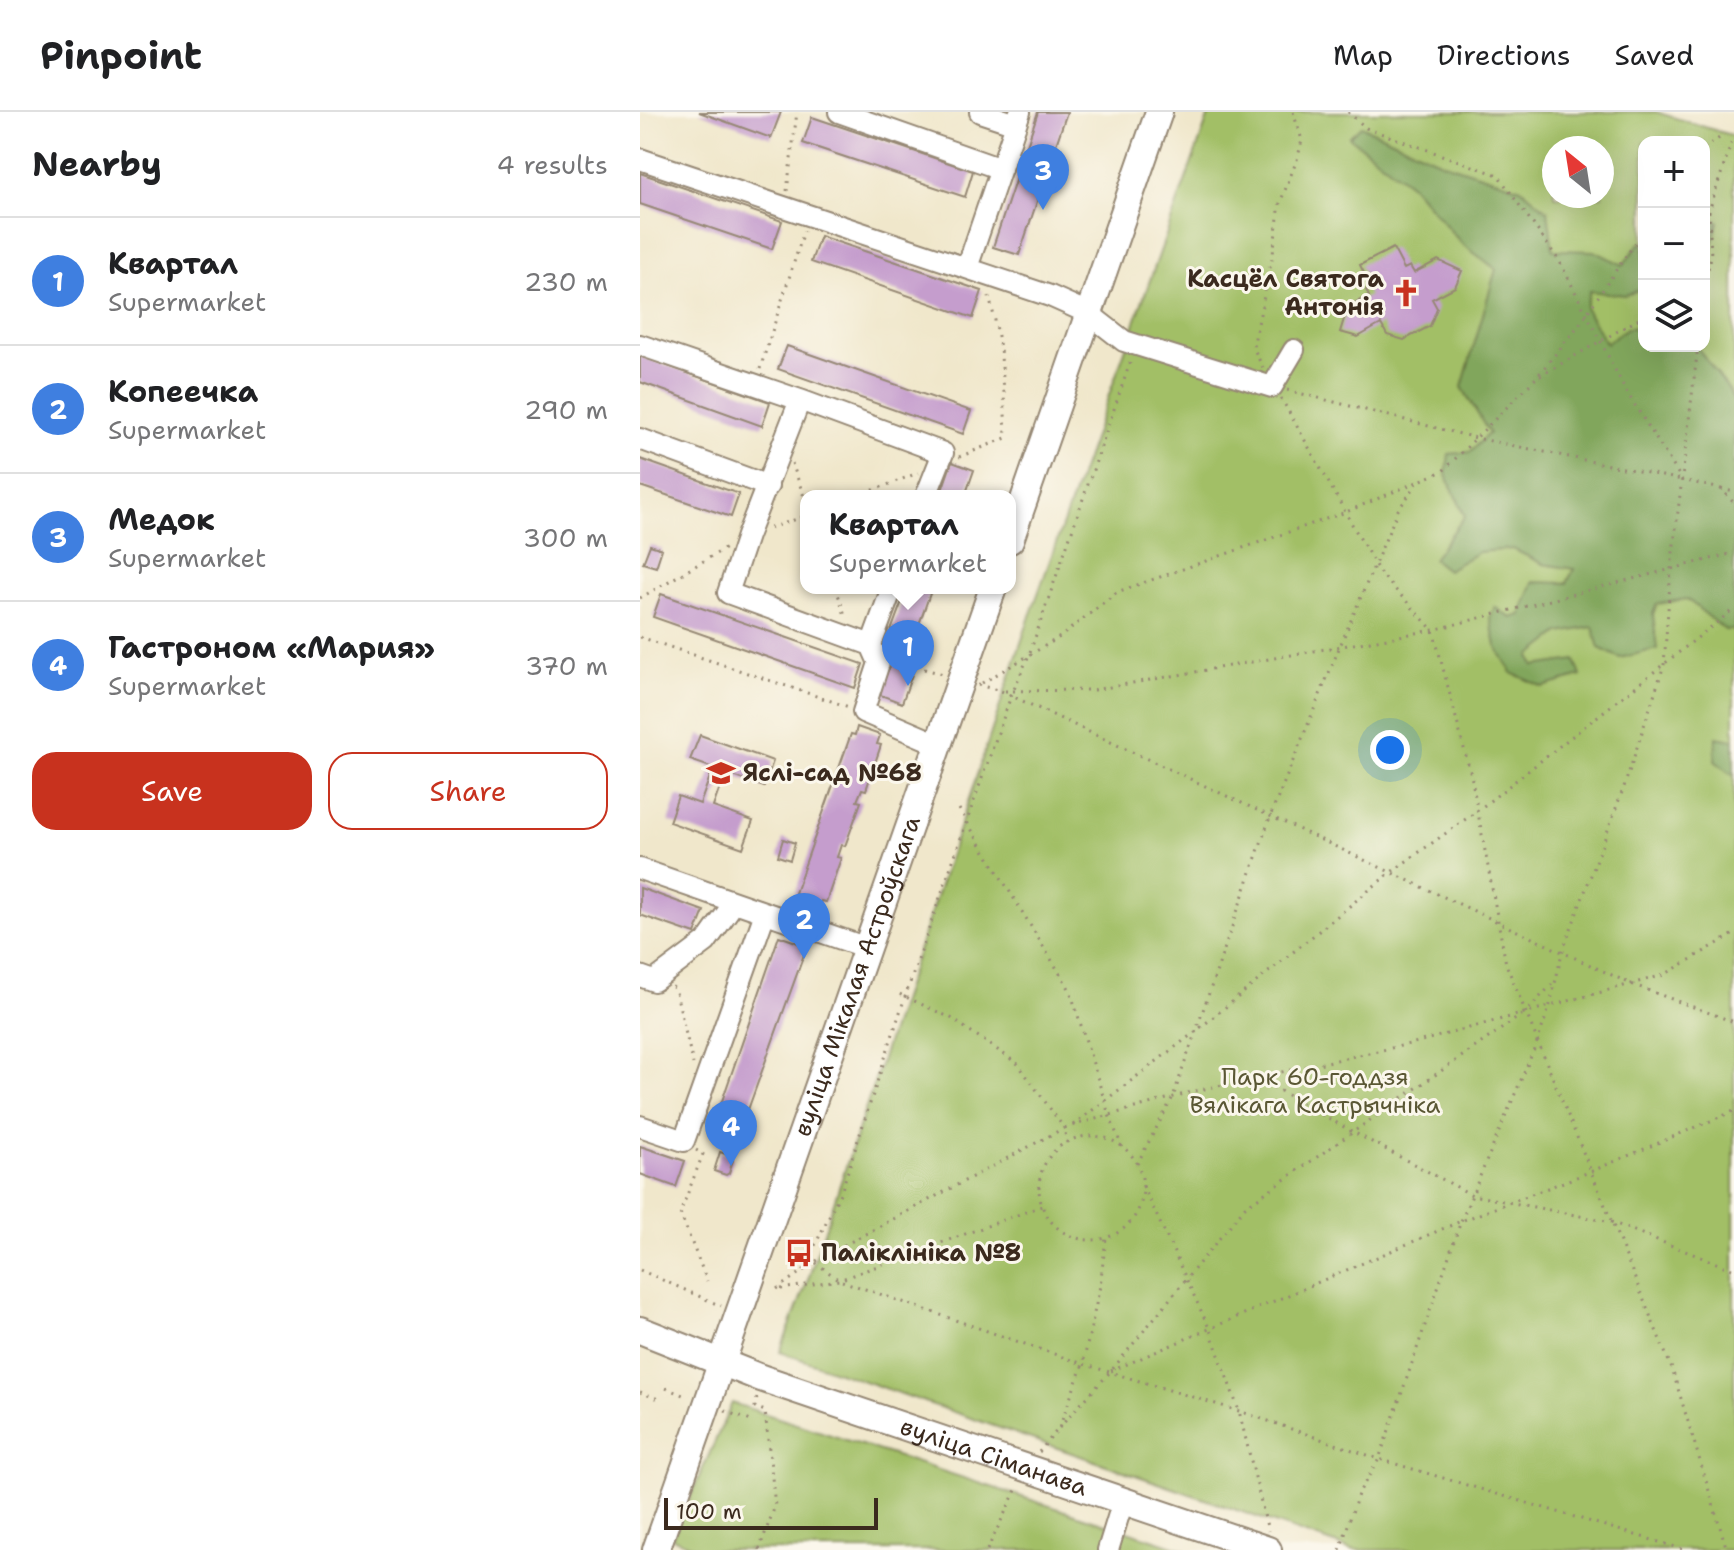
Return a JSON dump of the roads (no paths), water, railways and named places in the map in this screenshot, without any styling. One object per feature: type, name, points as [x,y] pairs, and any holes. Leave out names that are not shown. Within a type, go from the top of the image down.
[{"type":"main road","points":[[1016,523],[1159,112]]},
{"type":"main road","name":"вуліца Мікалая Астроўскага","points":[[721,1363],[991,594]]},
{"type":"main road","name":"вуліца Сіманава","points":[[640,1330],[761,1378],[1026,1469],[1123,1501],[1269,1542]]},
{"type":"main road","points":[[656,1550],[721,1363]]},
{"type":"lane","points":[[839,112],[1001,169]]},
{"type":"lane","points":[[967,268],[1018,118],[980,112]]},
{"type":"lane","points":[[640,159],[1050,296],[1088,313],[1124,341],[1136,346],[1272,387],[1294,350]]},
{"type":"lane","points":[[640,345],[943,453],[928,490]]},
{"type":"lane","points":[[800,400],[728,593],[862,642],[879,663],[863,712],[938,744]]},
{"type":"lane","points":[[640,439],[768,486]]},
{"type":"lane","points":[[862,642],[889,594]]},
{"type":"lane","points":[[640,869],[867,948]]},
{"type":"lane","points":[[645,982],[706,942],[734,903]]},
{"type":"lane","points":[[640,1126],[684,1141],[765,913]]},
{"type":"lane","points":[[1108,1550],[1123,1501]]},
{"type":"place","name":"Медок","points":[[1043,210]]},
{"type":"place","name":"Касцёл Святога Антонія","points":[[1406,293]]},
{"type":"place","name":"Квартал","points":[[908,686]]},
{"type":"place","name":"Яслі-сад №68","points":[[721,773]]},
{"type":"place","name":"Копеечка","points":[[804,959]]},
{"type":"place","name":"Гастроном «Мария»","points":[[731,1166]]},
{"type":"place","name":"Паліклініка №8","points":[[799,1253]]},
{"type":"park label","name":"Парк 60-годдзя Вялікага Кастрычніка","points":[[1315,1091]]}]
